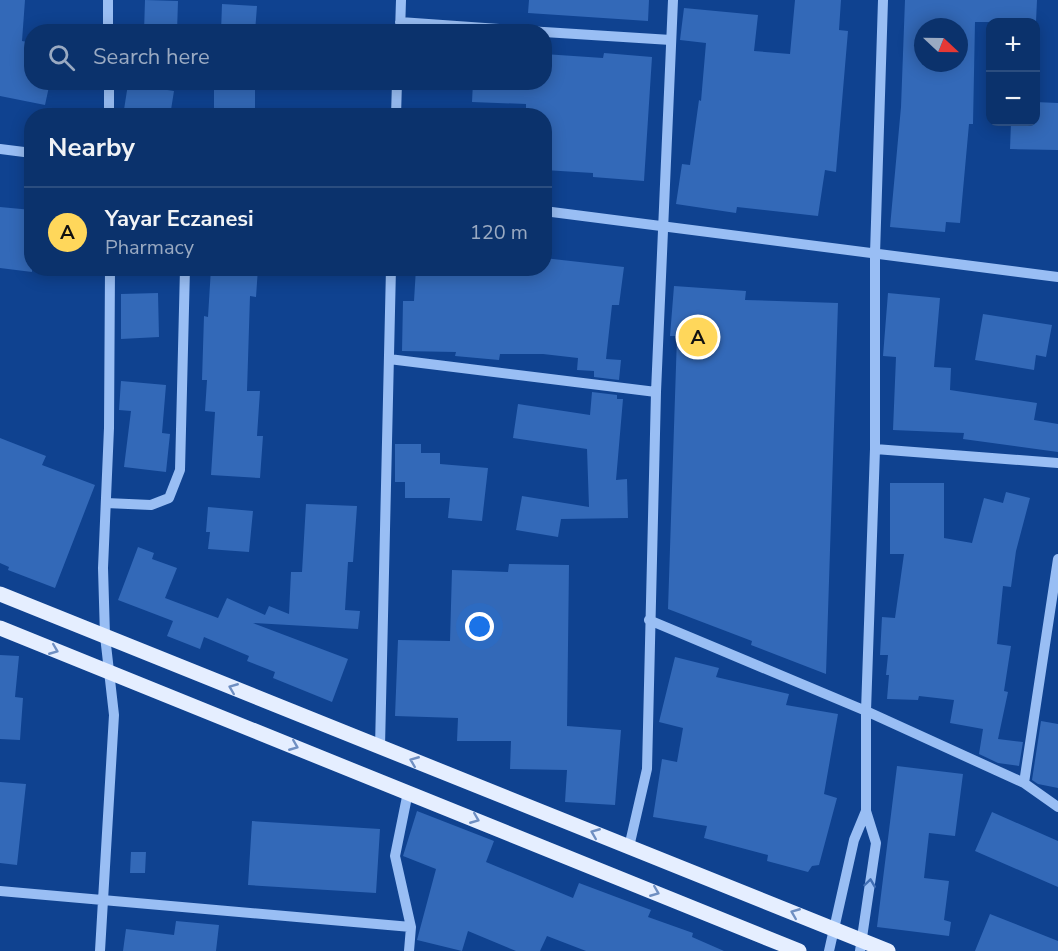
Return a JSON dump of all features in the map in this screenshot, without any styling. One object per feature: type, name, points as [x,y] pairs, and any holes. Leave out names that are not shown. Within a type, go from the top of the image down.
[{"type":"main road","points":[[0,594],[833,928],[861,946],[888,951]]},
{"type":"main road","points":[[0,628],[799,951]]},
{"type":"street","points":[[108,0],[108,24]]},
{"type":"street","points":[[400,24],[401,0]]},
{"type":"street","points":[[629,847],[641,806],[647,769],[656,392],[673,0]]},
{"type":"street","points":[[861,946],[876,843],[866,812],[866,711],[875,449],[875,254],[883,0]]},
{"type":"street","points":[[552,32],[672,40]]},
{"type":"street","points":[[109,90],[109,108]]},
{"type":"street","points":[[396,108],[398,90]]},
{"type":"street","points":[[0,149],[24,152]]},
{"type":"street","points":[[552,212],[1058,278]]},
{"type":"street","points":[[100,951],[105,900],[114,715],[111,672],[105,636],[103,568],[109,428],[110,276]]},
{"type":"street","points":[[106,502],[151,505],[169,498],[180,470],[185,276]]},
{"type":"street","points":[[380,747],[391,276]]},
{"type":"street","points":[[389,359],[656,392]]},
{"type":"street","points":[[875,449],[1058,463]]},
{"type":"street","points":[[1024,783],[1058,559]]},
{"type":"street","points":[[649,620],[866,711],[1024,783],[1058,807]]},
{"type":"street","points":[[408,792],[395,856],[411,927],[409,951]]},
{"type":"street","points":[[829,951],[854,840],[866,812]]},
{"type":"street","points":[[0,891],[411,927]]},
{"type":"building","points":[[0,0],[25,0],[22,41],[24,41],[24,90],[48,90],[45,105],[0,96]]},
{"type":"building","points":[[145,0],[178,1],[177,24],[144,24]]},
{"type":"building","points":[[529,0],[649,0],[648,21],[528,13]]},
{"type":"building","points":[[795,0],[841,0],[839,30],[848,31],[836,172],[825,170],[818,216],[737,207],[736,213],[676,204],[682,164],[690,165],[699,100],[701,101],[706,43],[680,40],[684,8],[758,15],[754,51],[790,54]]},
{"type":"building","points":[[905,0],[1037,0],[1036,18],[986,18],[986,22],[975,22],[973,124],[969,124],[960,223],[946,222],[945,232],[890,227],[901,107]]},
{"type":"building","points":[[222,4],[257,6],[256,24],[221,24]]},
{"type":"building","points":[[604,53],[652,57],[644,181],[593,177],[593,173],[552,170],[552,108],[526,108],[526,104],[472,102],[473,90],[552,90],[552,55],[603,58]]},
{"type":"building","points":[[127,90],[174,91],[171,108],[124,108]]},
{"type":"building","points":[[214,90],[255,90],[255,108],[214,108]]},
{"type":"building","points":[[1040,102],[1058,103],[1058,150],[1010,149],[1011,126],[1040,126]]},
{"type":"building","points":[[0,207],[24,209],[24,271],[0,268]]},
{"type":"building","points":[[552,259],[624,267],[619,305],[612,305],[606,359],[621,360],[619,380],[594,377],[594,371],[577,370],[578,358],[543,354],[500,354],[499,360],[455,356],[456,352],[402,351],[403,301],[414,301],[416,276],[552,276]]},
{"type":"building","points":[[211,276],[257,276],[256,297],[250,296],[247,391],[260,391],[257,436],[263,436],[260,478],[211,475],[215,412],[205,411],[207,380],[202,380],[204,316],[208,317]]},
{"type":"building","points":[[674,286],[746,291],[745,300],[838,303],[826,674],[751,645],[752,641],[668,609],[677,336],[670,336]]},
{"type":"building","points":[[158,293],[159,337],[121,339],[121,294]]},
{"type":"building","points":[[888,293],[940,298],[934,367],[951,368],[950,390],[1037,403],[1034,420],[1058,424],[1058,452],[963,439],[964,433],[893,430],[896,357],[883,356]]},
{"type":"building","points":[[983,314],[1052,325],[1046,357],[1036,355],[1034,370],[975,360]]},
{"type":"building","points":[[121,381],[166,385],[162,433],[170,434],[166,472],[124,467],[131,411],[119,410]]},
{"type":"building","points":[[592,392],[617,395],[617,399],[623,399],[616,480],[627,479],[628,518],[561,519],[558,537],[516,530],[522,496],[589,507],[587,449],[513,438],[518,404],[590,415]]},
{"type":"building","points":[[0,438],[46,456],[42,465],[95,485],[55,588],[8,570],[9,567],[0,563]]},
{"type":"building","points":[[395,444],[421,444],[421,453],[440,453],[440,464],[488,468],[482,521],[448,518],[450,498],[405,498],[405,482],[395,482]]},
{"type":"building","points":[[890,483],[944,483],[944,538],[972,543],[984,498],[1003,503],[1006,492],[1030,498],[1016,551],[1011,587],[1003,586],[997,644],[1011,646],[1004,691],[1008,692],[998,739],[1023,742],[1019,766],[998,763],[979,754],[983,729],[950,723],[954,700],[919,696],[918,700],[887,699],[888,655],[880,655],[882,617],[895,618],[904,554],[890,554]]},
{"type":"building","points":[[306,504],[357,506],[353,562],[348,562],[345,610],[360,611],[358,629],[253,623],[348,659],[332,702],[273,678],[275,672],[247,661],[249,656],[204,637],[200,649],[167,636],[173,621],[118,600],[138,547],[154,553],[152,559],[177,568],[165,598],[218,618],[227,598],[265,615],[269,606],[289,614],[291,572],[302,572]]},
{"type":"building","points":[[208,507],[253,511],[249,552],[208,549],[210,532],[206,532]]},
{"type":"building","points":[[509,564],[569,565],[567,726],[621,730],[615,805],[565,802],[567,770],[510,769],[511,741],[457,741],[458,718],[395,716],[398,640],[450,641],[452,570],[508,572]]},
{"type":"building","points":[[0,655],[19,656],[15,697],[23,698],[20,740],[0,739]]},
{"type":"building","points":[[675,657],[719,668],[716,677],[789,694],[786,705],[838,714],[824,794],[837,798],[819,865],[812,866],[808,872],[767,861],[768,855],[704,838],[707,826],[653,817],[662,759],[677,762],[683,728],[659,722]]},
{"type":"building","points":[[1041,721],[1058,724],[1058,788],[1038,784],[1032,780]]},
{"type":"building","points":[[897,766],[963,774],[955,836],[929,833],[924,878],[949,881],[944,920],[951,922],[949,936],[877,927]]},
{"type":"building","points":[[0,782],[26,784],[17,865],[0,863]]},
{"type":"building","points":[[417,811],[494,841],[486,862],[573,898],[579,883],[651,910],[648,917],[693,933],[692,937],[724,951],[586,951],[547,936],[540,951],[516,951],[468,931],[462,951],[417,940],[436,869],[403,856]]},
{"type":"building","points":[[992,812],[1058,841],[1058,887],[975,851]]},
{"type":"building","points":[[252,821],[380,829],[376,893],[248,885]]},
{"type":"building","points":[[131,852],[146,852],[145,873],[130,873]]},
{"type":"building","points":[[990,914],[1058,941],[1058,951],[975,951]]},
{"type":"building","points":[[176,921],[219,925],[216,951],[123,951],[126,929],[174,935]]},
{"type":"place","name":"Yayar Eczanesi","points":[[698,337]]}]
